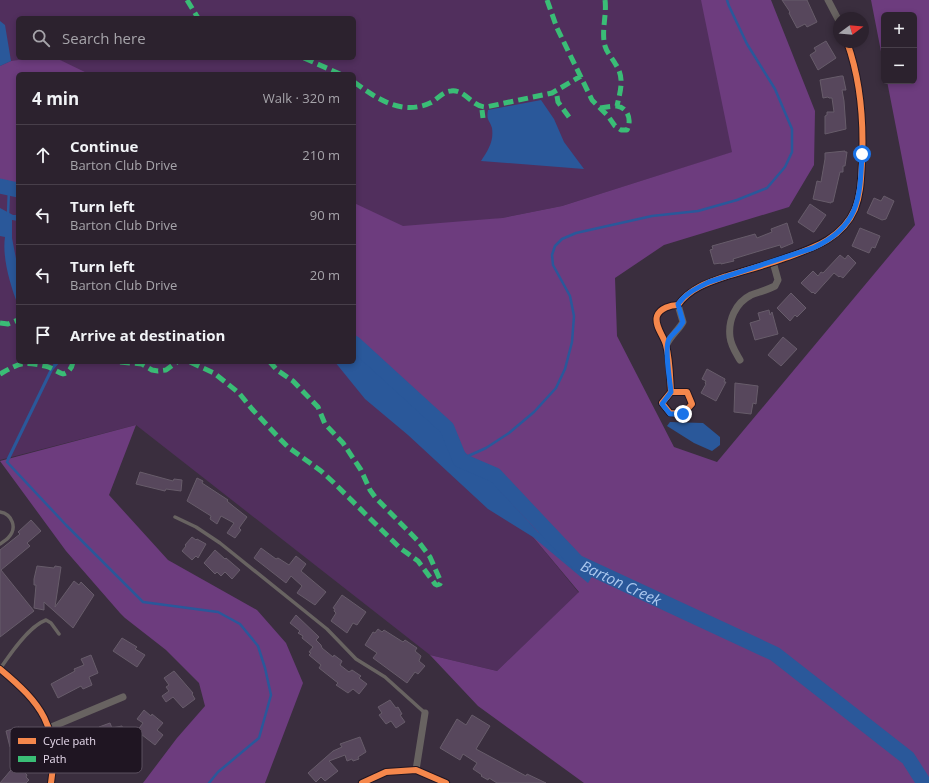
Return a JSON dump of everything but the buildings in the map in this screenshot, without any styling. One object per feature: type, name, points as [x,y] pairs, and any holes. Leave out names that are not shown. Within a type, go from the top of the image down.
[{"type":"street","points":[[828,0],[834,12]]},
{"type":"street","points":[[671,392],[666,346],[658,326],[657,316],[661,311],[678,304],[693,290],[709,282],[813,248],[830,239],[845,225],[854,211],[861,185],[863,138],[858,82],[849,48]]},
{"type":"street","points":[[740,360],[732,346],[730,337],[730,323],[738,305],[743,300],[774,286],[778,280],[773,262]]},
{"type":"street","points":[[666,346],[669,338],[676,332],[683,322],[678,304]]},
{"type":"street","points":[[0,669],[18,684],[35,702],[48,727]]},
{"type":"street","points":[[51,727],[123,697]]},
{"type":"street","points":[[416,770],[425,713]]},
{"type":"street","points":[[362,783],[386,772],[416,770],[446,783]]},
{"type":"street","points":[[51,783],[53,773]]},
{"type":"lane","points":[[0,512],[6,513],[13,524],[12,533],[0,544]]},
{"type":"lane","points":[[175,517],[196,527],[220,543],[327,629],[356,659],[385,677],[425,713]]},
{"type":"lane","points":[[0,669],[14,648],[39,623],[46,620],[51,623],[59,634]]},
{"type":"shaded area","points":[[0,0],[740,0],[733,152],[562,206],[502,218],[356,242],[356,72],[16,72],[16,79],[0,117]]},
{"type":"shaded area","points":[[701,0],[771,0],[815,111],[814,165],[789,207],[664,245],[615,278],[617,336],[674,447],[717,462],[915,225],[888,84],[917,84],[917,12],[881,12],[881,52],[871,0],[929,0],[929,783],[584,783],[478,706],[430,655],[497,671],[579,592],[533,537],[497,489],[395,378],[356,349],[356,204],[403,226],[502,218],[562,206],[732,152]]},
{"type":"shaded area","points":[[60,60],[85,72],[16,72],[16,187],[0,184],[0,66],[11,61]]},
{"type":"shaded area","points":[[0,184],[16,187],[16,364],[356,364],[356,349],[395,378],[497,489],[533,537],[579,593],[497,671],[430,655],[136,425],[0,460]]},
{"type":"shaded area","points":[[136,425],[109,495],[168,560],[257,610],[286,643],[303,683],[265,783],[143,783],[177,738],[205,706],[199,683],[166,650],[120,613],[66,551],[0,461]]},
{"type":"water","points":[[0,21],[5,25],[11,61],[0,66]]},
{"type":"water","points":[[541,100],[554,119],[564,142],[584,169],[481,161],[492,138],[492,128],[488,120],[488,110]]},
{"type":"water","points":[[0,208],[13,215],[16,215],[16,221],[12,220],[12,238],[16,259],[16,300],[7,271],[4,245],[5,237],[0,236]]},
{"type":"water","points":[[356,352],[469,456],[538,532],[596,570],[588,583],[533,537],[488,509],[408,435],[365,399],[337,364],[356,364]]},
{"type":"water","points":[[54,364],[58,364],[53,370],[10,459],[6,460]]},
{"type":"water","points":[[670,422],[703,423],[720,437],[720,445],[712,451],[694,443],[667,426]]},
{"type":"waterway","points":[[466,457],[486,448],[509,433],[534,412],[556,388],[565,369],[572,342],[574,316],[570,296],[553,265],[552,255],[555,246],[562,239],[576,233],[652,216],[698,211],[737,200],[767,188],[785,167],[792,152],[792,129],[775,89],[747,44],[727,0]]},
{"type":"waterway","name":"Barton Creek","points":[[0,186],[16,190]]},
{"type":"waterway","points":[[8,215],[9,188]]},
{"type":"waterway","name":"Barton Creek","points":[[356,345],[447,428],[460,460],[495,475],[577,562],[775,654],[908,758],[924,783]]},
{"type":"waterway","points":[[9,458],[7,462],[66,525],[143,602],[218,612],[240,624],[258,646],[271,695],[259,738],[218,772],[209,783]]},
{"type":"marked path","points":[[187,0],[197,16]]},
{"type":"marked path","points":[[547,0],[557,28],[592,100],[608,116],[615,126],[621,130],[627,130],[629,119],[624,109],[617,106],[604,107],[602,108],[600,108]]},
{"type":"marked path","points":[[605,0],[605,46],[619,70],[621,80],[617,106]]},
{"type":"marked path","points":[[308,60],[336,72]]},
{"type":"marked path","points":[[356,83],[380,99],[399,106],[419,106],[433,102],[445,92],[456,91],[465,95],[477,104],[486,107],[552,93],[581,76]]},
{"type":"marked path","points":[[557,96],[558,102],[569,117]]},
{"type":"marked path","points":[[482,110],[483,118]]},
{"type":"marked path","points":[[0,323],[8,324],[16,321]]},
{"type":"marked path","points":[[0,374],[21,364]]},
{"type":"marked path","points":[[31,364],[37,364]]},
{"type":"marked path","points":[[37,364],[63,374],[70,370],[72,364]]},
{"type":"marked path","points":[[142,364],[152,370],[158,371],[166,370],[174,364]]},
{"type":"marked path","points":[[194,364],[214,373],[239,393],[288,447],[321,471],[400,548],[418,561],[435,584],[440,584],[441,582],[430,557],[418,541],[375,497],[370,490],[361,470],[343,443],[325,424],[318,407],[293,381],[277,370],[272,364]]},
{"type":"cycle path","points":[[671,392],[670,368],[667,351],[656,320],[658,313],[669,306],[678,305],[688,294],[707,283],[785,258],[826,241],[843,228],[855,209],[861,180],[863,146],[862,116],[856,71],[849,48]]},
{"type":"cycle path","points":[[671,392],[687,392],[692,404],[683,414],[670,413],[662,403],[671,392]]},
{"type":"cycle path","points":[[0,669],[27,693],[37,705],[48,727]]},
{"type":"cycle path","points":[[362,783],[386,772],[416,770],[446,783]]},
{"type":"cycle path","points":[[51,783],[52,773]]},
{"type":"route","points":[[683,414],[670,414],[662,404],[671,392],[666,346],[669,338],[680,328],[683,322],[680,306],[678,304],[693,290],[709,282],[813,248],[823,244],[839,232],[851,217],[857,202],[861,185],[862,154]]}]
